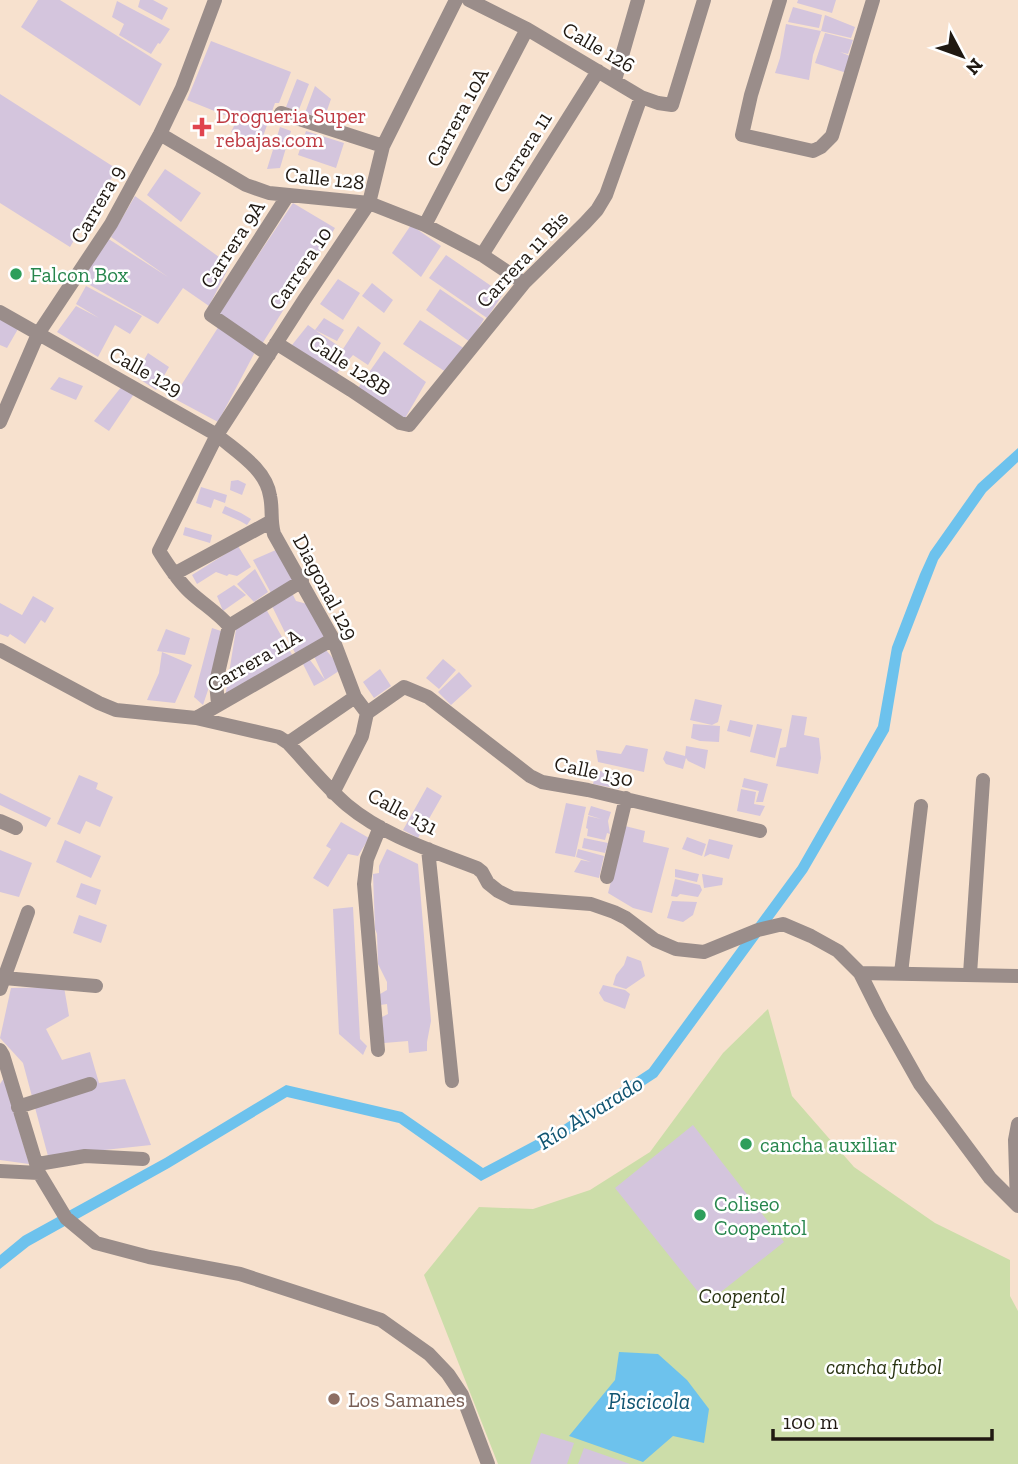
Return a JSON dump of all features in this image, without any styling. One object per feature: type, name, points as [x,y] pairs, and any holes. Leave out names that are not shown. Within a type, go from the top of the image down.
[{"type":"street","name":"Carrera 9","points":[[0,422],[38,334],[111,224],[160,134],[215,0]]},
{"type":"street","name":"Carrera 10","points":[[174,574],[159,551],[217,435],[369,203],[383,146],[456,0]]},
{"type":"street","name":"Calle 126","points":[[469,0],[527,29],[641,97],[658,103],[672,104],[704,0]]},
{"type":"street","points":[[615,80],[638,0]]},
{"type":"street","points":[[780,0],[751,95],[742,135],[813,151],[832,136],[873,0]]},
{"type":"street","name":"Carrera 10A","points":[[425,225],[527,29]]},
{"type":"street","name":"Carrera 11","points":[[482,255],[598,71]]},
{"type":"street","name":"Carrera 11 Bis","points":[[400,424],[409,425],[412,422],[524,283],[597,210],[606,195],[641,97]]},
{"type":"street","points":[[281,113],[383,146]]},
{"type":"street","name":"Calle 128","points":[[160,134],[246,185],[269,193],[369,203],[425,225],[482,255],[524,283]]},
{"type":"street","name":"Carrera 9A","points":[[211,315],[288,195]]},
{"type":"street","name":"Calle 129","points":[[0,312],[217,435],[263,476]]},
{"type":"street","name":"Calle 128B","points":[[211,315],[351,390],[400,424]]},
{"type":"street","name":"Diagonal 129","points":[[263,476],[269,487],[270,522],[274,534],[333,639],[355,697],[367,713]]},
{"type":"street","points":[[229,626],[189,592],[174,574],[270,522]]},
{"type":"street","points":[[218,705],[216,682],[229,626],[302,581]]},
{"type":"street","name":"Carrera 11A","points":[[195,718],[333,639]]},
{"type":"street","name":"Calle 131","points":[[0,650],[99,704],[116,710],[195,718],[279,737],[350,807],[380,827],[477,868],[488,883],[512,898],[591,904],[626,918],[655,940],[676,949],[704,952],[758,930],[783,924],[838,951],[860,973]]},
{"type":"street","name":"Calle 130","points":[[367,713],[404,687],[428,697],[517,767],[542,782],[589,790],[760,831]]},
{"type":"street","points":[[288,743],[355,697]]},
{"type":"street","points":[[333,793],[362,736],[367,713]]},
{"type":"street","points":[[970,974],[983,780]]},
{"type":"street","points":[[607,877],[626,799]]},
{"type":"street","points":[[901,973],[921,806]]},
{"type":"street","points":[[0,821],[16,828]]},
{"type":"street","points":[[379,1050],[364,884],[367,859],[380,827]]},
{"type":"street","points":[[428,849],[452,1081]]},
{"type":"street","points":[[27,912],[2,984],[96,986]]},
{"type":"street","points":[[1018,976],[860,973],[920,1084],[990,1178],[1018,1206]]},
{"type":"street","points":[[0,1050],[39,1169],[66,1218],[96,1243],[149,1257],[240,1273],[381,1320],[429,1354],[448,1374],[462,1395],[488,1464]]},
{"type":"street","points":[[18,1107],[90,1084]]},
{"type":"street","points":[[1018,1124],[1018,1206]]},
{"type":"street","points":[[0,1171],[39,1169],[85,1156],[143,1159]]},
{"type":"green space","name":"Coopentol","points":[[768,1009],[792,1096],[854,1167],[935,1223],[1010,1260],[1010,1296],[1018,1311],[1018,1464],[498,1464],[424,1275],[479,1207],[533,1209],[590,1190],[650,1152],[723,1053]]},
{"type":"water","name":"Río Alvarado","points":[[1018,448],[1018,462],[986,492],[938,560],[902,653],[889,731],[807,872],[657,1077],[567,1136],[481,1181],[399,1123],[287,1097],[169,1168],[29,1246],[0,1269],[0,1255],[23,1236],[165,1158],[286,1085],[402,1112],[483,1168],[562,1126],[649,1069],[798,866],[878,726],[892,647],[930,552],[978,484]]},
{"type":"water","name":"Piscicola","points":[[619,1352],[658,1354],[687,1380],[709,1409],[704,1443],[673,1436],[643,1462],[569,1436],[615,1380]]},
{"type":"building","points":[[38,0],[60,0],[162,64],[140,106],[21,27]]},
{"type":"building","points":[[140,0],[153,0],[168,8],[162,20],[138,7]]},
{"type":"building","points":[[798,0],[836,0],[832,13],[797,3]]},
{"type":"building","points":[[117,1],[170,29],[151,54],[119,35],[124,24],[112,17]]},
{"type":"building","points":[[793,7],[822,15],[819,28],[788,22]]},
{"type":"building","points":[[825,15],[855,27],[851,38],[821,31]]},
{"type":"building","points":[[786,24],[821,31],[809,80],[775,73]]},
{"type":"building","points":[[825,33],[853,40],[848,54],[840,52],[855,58],[850,74],[815,63]]},
{"type":"building","points":[[211,41],[291,72],[279,103],[275,103],[261,142],[231,132],[237,120],[187,100]]},
{"type":"building","points":[[297,79],[309,84],[298,112],[286,107]]},
{"type":"building","points":[[315,86],[331,99],[324,119],[305,113]]},
{"type":"building","points":[[0,94],[117,169],[70,247],[0,203]]},
{"type":"building","points":[[280,127],[291,131],[280,168],[267,169]]},
{"type":"building","points":[[306,131],[344,143],[336,168],[298,155]]},
{"type":"building","points":[[165,169],[201,193],[181,222],[147,195]]},
{"type":"building","points":[[135,196],[230,265],[209,306],[183,288],[158,324],[81,280],[107,238],[168,277],[111,237]]},
{"type":"building","points":[[293,203],[335,228],[262,344],[218,315]]},
{"type":"building","points":[[411,225],[441,246],[421,277],[392,253]]},
{"type":"building","points":[[446,255],[503,294],[487,318],[429,278]]},
{"type":"building","points":[[338,279],[360,293],[343,320],[320,304]]},
{"type":"building","points":[[372,283],[393,300],[384,313],[362,296]]},
{"type":"building","points":[[86,286],[142,316],[130,334],[115,325],[98,357],[57,332],[76,306],[99,318],[76,304]]},
{"type":"building","points":[[440,289],[484,319],[470,342],[426,310]]},
{"type":"building","points":[[324,318],[344,330],[337,341],[315,330]]},
{"type":"building","points":[[0,319],[18,329],[7,348],[0,345]]},
{"type":"building","points":[[420,320],[465,349],[449,374],[403,344]]},
{"type":"building","points":[[308,325],[343,349],[358,326],[381,343],[368,365],[353,355],[335,375],[292,345]]},
{"type":"building","points":[[219,326],[255,352],[218,422],[173,398]]},
{"type":"building","points":[[384,351],[426,382],[404,420],[358,388]]},
{"type":"building","points":[[148,353],[169,367],[156,390],[135,376]]},
{"type":"building","points":[[59,377],[83,386],[76,400],[50,389]]},
{"type":"building","points":[[122,386],[134,394],[109,431],[94,421]]},
{"type":"building","points":[[238,480],[246,484],[242,495],[230,490],[231,481]]},
{"type":"building","points":[[201,487],[227,495],[225,503],[214,499],[211,508],[196,503]]},
{"type":"building","points":[[225,506],[251,519],[247,525],[222,513]]},
{"type":"building","points":[[185,527],[212,535],[210,543],[183,535]]},
{"type":"building","points":[[238,546],[251,567],[237,576],[216,572],[197,584],[192,575]]},
{"type":"building","points":[[278,549],[293,581],[271,593],[253,560]]},
{"type":"building","points":[[255,569],[268,592],[254,602],[237,584]]},
{"type":"building","points":[[234,585],[246,595],[223,611],[217,596]]},
{"type":"building","points":[[292,593],[296,601],[307,604],[328,636],[297,657],[271,604]]},
{"type":"building","points":[[33,596],[54,608],[45,623],[41,620],[25,644],[10,634],[8,637],[0,634],[0,603],[22,615]]},
{"type":"building","points":[[266,609],[294,658],[225,698],[237,623]]},
{"type":"building","points":[[212,628],[227,633],[203,705],[194,697]]},
{"type":"building","points":[[166,629],[190,638],[185,655],[157,651]]},
{"type":"building","points":[[326,650],[342,669],[325,680],[314,656]]},
{"type":"building","points":[[162,652],[192,665],[175,703],[147,700],[159,673]]},
{"type":"building","points":[[443,659],[456,670],[439,689],[426,678]]},
{"type":"building","points":[[301,660],[310,660],[325,680],[314,686]]},
{"type":"building","points":[[380,669],[391,686],[374,698],[363,682]]},
{"type":"building","points":[[459,672],[472,686],[451,705],[438,692]]},
{"type":"building","points":[[695,699],[722,705],[718,722],[712,725],[690,720]]},
{"type":"building","points":[[792,715],[807,717],[804,735],[819,738],[821,758],[818,774],[776,766],[780,748],[786,747]]},
{"type":"building","points":[[730,720],[753,725],[750,737],[727,731]]},
{"type":"building","points":[[693,724],[720,726],[719,742],[691,738]]},
{"type":"building","points":[[757,724],[782,729],[775,758],[750,752]]},
{"type":"building","points":[[626,745],[648,749],[644,772],[598,762],[596,750],[621,754]]},
{"type":"building","points":[[686,746],[708,750],[705,769],[686,758],[683,769],[666,764],[663,759],[666,751],[685,756]]},
{"type":"building","points":[[596,770],[622,776],[619,789],[593,784]]},
{"type":"building","points":[[79,775],[98,783],[96,789],[113,797],[100,827],[86,821],[80,834],[57,824]]},
{"type":"building","points":[[744,778],[768,784],[763,802],[756,802],[759,791],[742,787]]},
{"type":"building","points":[[427,787],[442,796],[418,838],[403,830]]},
{"type":"building","points":[[741,789],[756,792],[754,804],[765,806],[760,816],[737,811]]},
{"type":"building","points":[[0,793],[51,818],[46,827],[0,805]]},
{"type":"building","points":[[566,803],[586,807],[575,857],[555,853]]},
{"type":"building","points":[[591,806],[611,812],[608,821],[610,834],[607,833],[605,840],[587,836],[588,816],[601,819],[588,815]]},
{"type":"building","points":[[341,822],[369,838],[358,856],[348,854],[328,887],[313,878],[331,849],[326,846]]},
{"type":"building","points":[[625,826],[645,831],[643,842],[669,848],[652,913],[633,908],[608,893]]},
{"type":"building","points":[[687,837],[706,844],[702,856],[682,849]]},
{"type":"building","points":[[584,838],[608,843],[605,853],[582,848]]},
{"type":"building","points":[[709,839],[733,845],[729,859],[710,854],[704,857]]},
{"type":"building","points":[[65,840],[101,856],[91,878],[56,862]]},
{"type":"building","points":[[387,849],[418,864],[431,1021],[427,1051],[409,1053],[408,1041],[384,1043],[382,1017],[388,1014],[387,1004],[380,1005],[380,994],[387,990],[387,982],[378,964],[373,874],[379,873],[379,866]]},
{"type":"building","points":[[578,849],[604,856],[599,878],[574,872],[581,860],[591,862],[576,857]]},
{"type":"building","points":[[0,850],[32,863],[19,897],[0,892]]},
{"type":"building","points":[[675,869],[699,874],[697,882],[675,877]]},
{"type":"building","points":[[702,874],[723,878],[722,885],[704,888]]},
{"type":"building","points":[[675,879],[700,885],[702,890],[698,897],[680,894],[677,897],[671,896]]},
{"type":"building","points":[[81,883],[101,890],[96,905],[76,897]]},
{"type":"building","points":[[672,901],[697,902],[693,915],[683,922],[667,918]]},
{"type":"building","points":[[353,907],[360,1039],[367,1046],[363,1055],[339,1034],[333,909]]},
{"type":"building","points":[[79,915],[107,925],[101,943],[73,933]]},
{"type":"building","points":[[627,956],[641,961],[645,976],[626,989],[613,985]]},
{"type":"building","points":[[603,985],[625,990],[630,994],[625,1009],[604,1001],[599,993]]},
{"type":"building","points":[[64,987],[69,1016],[46,1029],[62,1060],[90,1052],[99,1083],[125,1079],[151,1145],[48,1156],[23,1063],[0,1038],[11,988]]},
{"type":"building","points":[[4,1078],[29,1164],[0,1160],[0,1084]]},
{"type":"building","name":"Coliseo Coopentol","points":[[693,1125],[784,1242],[707,1303],[615,1188]]},
{"type":"building","points":[[541,1433],[574,1443],[567,1464],[530,1464]]},
{"type":"building","points":[[584,1448],[630,1464],[578,1464]]},
{"type":"place","name":"Drogueria Super rebajas.com","points":[[202,127]]},
{"type":"place","name":"Falcon Box","points":[[16,274]]},
{"type":"place","name":"cancha auxiliar","points":[[746,1144]]},
{"type":"place","name":"Coliseo Coopentol","points":[[700,1215]]},
{"type":"place","name":"Los Samanes","points":[[334,1399]]},
{"type":"park label","name":"cancha futbol","points":[[884,1366]]}]
